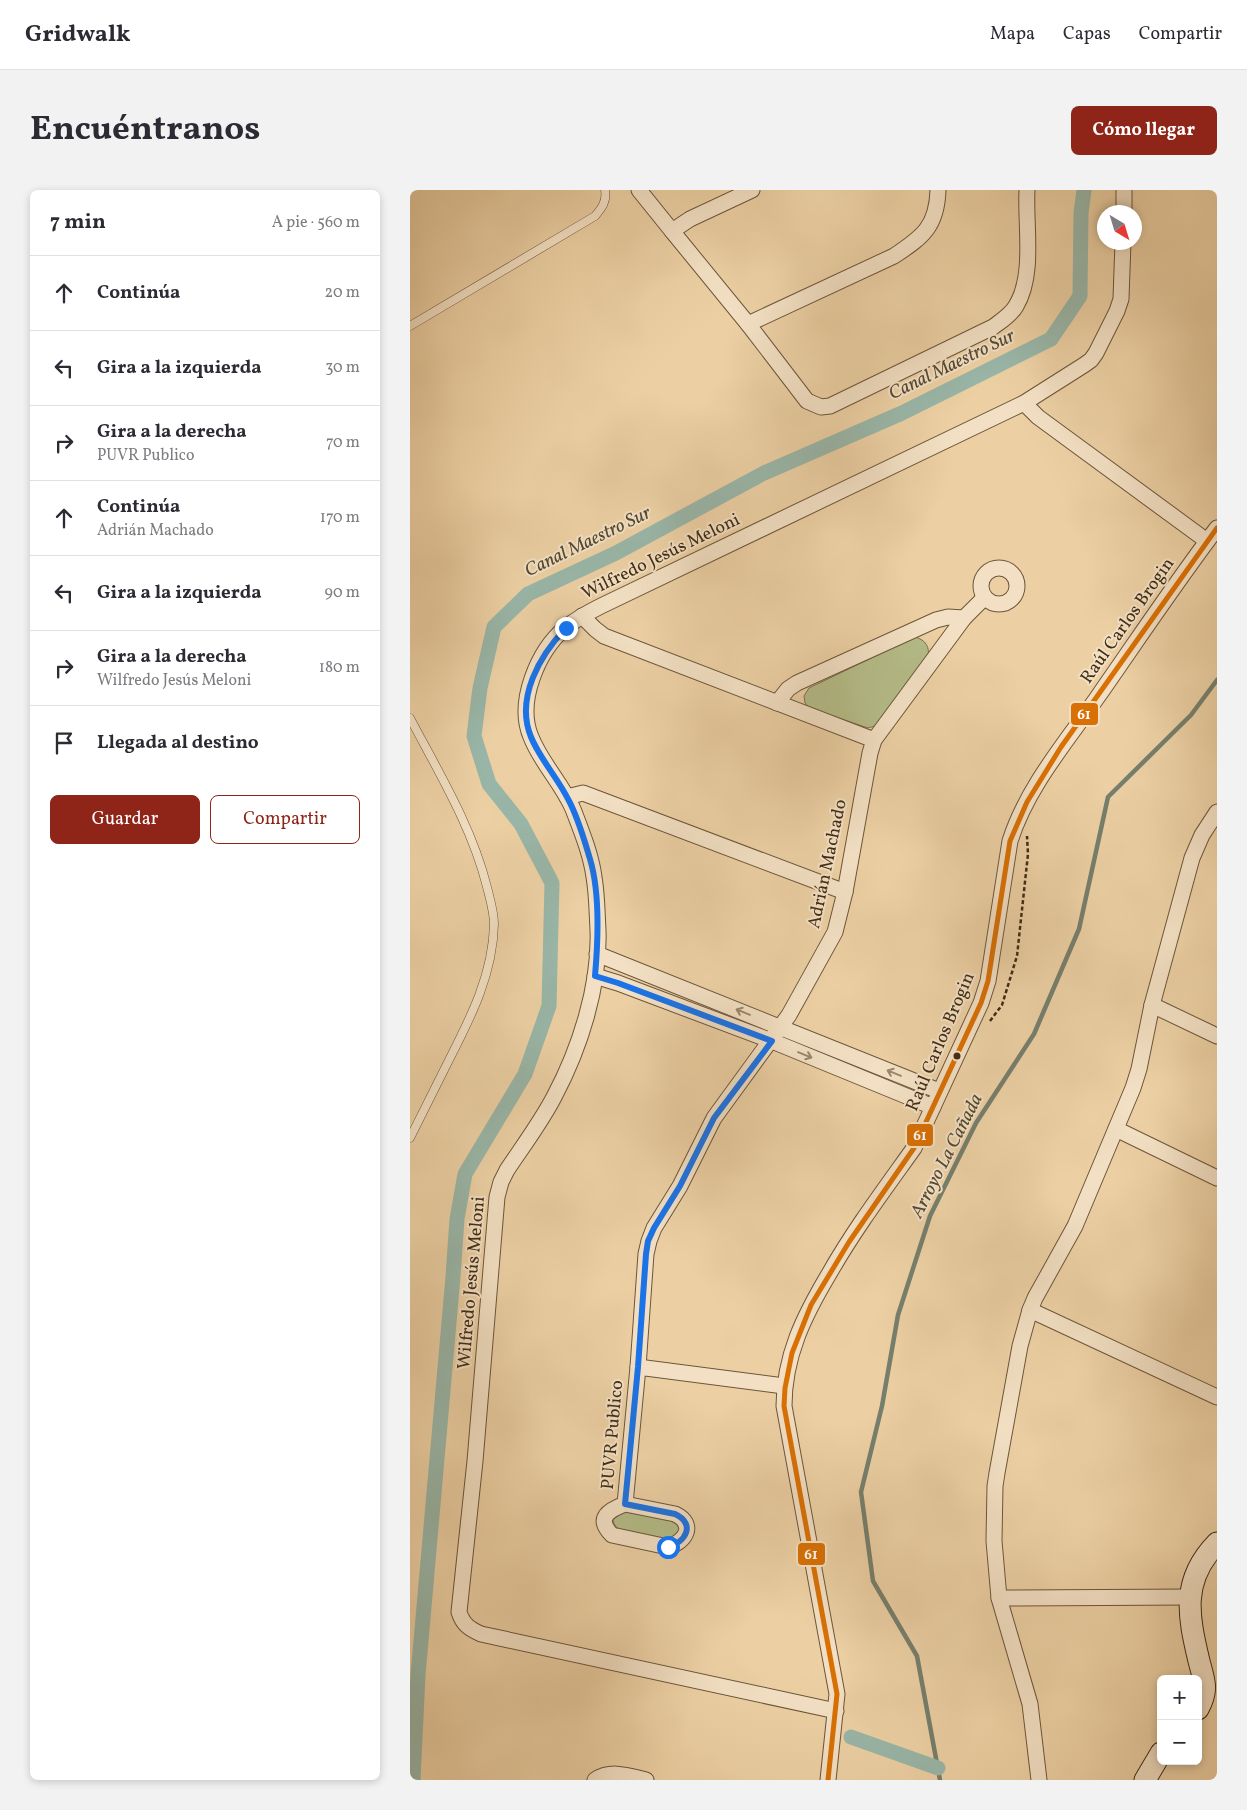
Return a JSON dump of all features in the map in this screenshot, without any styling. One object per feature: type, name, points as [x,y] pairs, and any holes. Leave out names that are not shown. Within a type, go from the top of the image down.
[{"type":"main road","points":[[1198,1670],[1189,1610],[1190,1597],[1193,1580],[1199,1566],[1207,1553],[1217,1543]]},
{"type":"main road","points":[[1202,1676],[1205,1681],[1205,1688],[1202,1700]]},
{"type":"main road","points":[[1146,1780],[1157,1760]]},
{"type":"main road","points":[[1159,1780],[1167,1765]]},
{"type":"street","points":[[639,190],[748,324],[807,401],[821,407],[830,406],[847,398],[993,327],[1005,318],[1016,306],[1023,290],[1026,273],[1027,190]]},
{"type":"street","points":[[672,231],[690,219],[752,190]]},
{"type":"street","points":[[748,324],[894,256],[908,247],[932,223],[936,211],[938,190]]},
{"type":"street","points":[[1124,190],[1124,205]]},
{"type":"street","name":"Wilfredo Jesús Meloni","points":[[836,1712],[481,1634],[465,1625],[459,1612],[475,1462],[497,1197],[507,1170],[554,1097],[578,1043],[595,976],[597,954],[598,931],[591,861],[567,797],[530,736],[527,712],[532,676],[542,656],[566,628],[582,616],[1024,403],[1091,360],[1117,311],[1121,299],[1124,250]]},
{"type":"street","points":[[1024,403],[1038,417],[1207,541]]},
{"type":"street","name":"Raúl Carlos Brogin","points":[[828,1780],[837,1694],[784,1406],[784,1386],[796,1337],[812,1303],[851,1237],[914,1148],[981,1003],[988,981],[1007,854],[1014,826],[1052,761],[1217,528]]},
{"type":"street","name":"Adrián Machado","points":[[638,1367],[646,1254],[654,1228],[680,1186],[714,1118],[782,1028],[835,932],[845,892],[874,740],[964,618],[984,598]]},
{"type":"street","points":[[582,616],[594,630],[604,636],[874,740]]},
{"type":"street","points":[[777,703],[788,689],[797,683],[936,620],[948,617],[964,618]]},
{"type":"street","points":[[567,797],[583,794],[845,892]]},
{"type":"street","points":[[1039,1780],[1030,1704],[998,1598],[994,1541],[995,1486],[1020,1346],[1030,1310],[1075,1226],[1124,1112],[1140,1069],[1152,1005],[1192,858],[1202,835],[1217,812]]},
{"type":"street","points":[[597,954],[939,1091]]},
{"type":"street","points":[[595,976],[772,1041],[933,1107]]},
{"type":"street","points":[[1152,1005],[1217,1036]]},
{"type":"street","points":[[1116,1129],[1217,1178]]},
{"type":"street","points":[[1030,1310],[1217,1397]]},
{"type":"street","name":"PUVR Publico","points":[[625,1504],[638,1367],[784,1386]]},
{"type":"street","points":[[625,1504],[675,1514],[683,1518],[687,1525],[686,1533],[682,1540],[668,1547],[612,1534],[604,1523],[607,1514],[611,1509],[625,1504]]},
{"type":"street","points":[[998,1598],[1190,1597]]},
{"type":"street","points":[[596,1779],[612,1773],[646,1780]]},
{"type":"lane","points":[[410,326],[595,216],[602,208],[606,197],[605,190]]},
{"type":"lane","points":[[410,718],[452,798],[474,845],[488,891],[494,923],[490,956],[475,1008],[410,1138]]},
{"type":"path","points":[[986,1025],[1002,1005],[1016,956],[1028,854],[1027,836]]},
{"type":"green space","points":[[915,637],[926,644],[928,658],[875,726],[868,728],[809,708],[805,703],[804,696],[809,688]]},
{"type":"green space","points":[[625,1512],[671,1519],[677,1523],[680,1532],[667,1541],[619,1530],[613,1520],[617,1515]]},
{"type":"waterway","name":"Canal Maestro Sur","points":[[413,1780],[418,1675],[457,1219],[465,1174],[525,1074],[549,1006],[552,883],[521,824],[489,784],[474,736],[480,688],[494,627],[528,594],[616,553],[764,473],[902,413],[1051,339],[1080,296],[1081,213],[1084,190]]},
{"type":"waterway","name":"Arroyo La Cañada","points":[[940,1780],[917,1656],[873,1581],[861,1492],[882,1406],[898,1315],[930,1216],[976,1123],[1034,1034],[1079,929],[1108,797],[1191,715],[1217,680]]},
{"type":"waterway","points":[[851,1737],[938,1768]]},
{"type":"transit line","name":"61","points":[[828,1780],[837,1694],[784,1406],[785,1388],[792,1353],[811,1305],[849,1242],[914,1148],[981,1003],[988,981],[1010,841],[1027,802],[1061,747],[1217,528]]},
{"type":"route","points":[[566,628],[542,656],[532,676],[528,695],[527,725],[537,750],[567,797],[591,861],[598,931],[595,976],[772,1041],[714,1118],[680,1186],[648,1241],[625,1504],[675,1514],[683,1518],[687,1525],[686,1533],[682,1540],[668,1547]]}]
